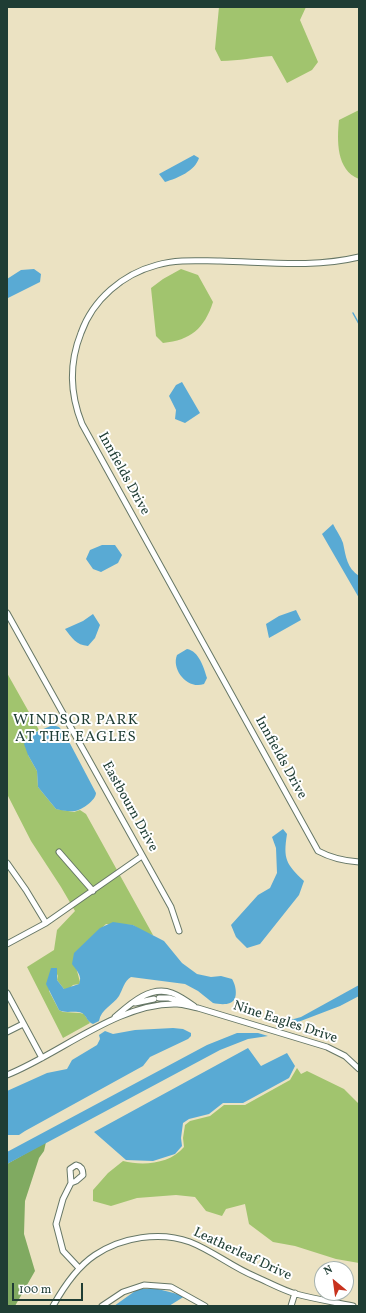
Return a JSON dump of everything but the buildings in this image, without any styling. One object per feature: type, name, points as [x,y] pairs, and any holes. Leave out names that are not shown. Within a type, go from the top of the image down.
[{"type":"street","name":"Innfields Drive","points":[[359,257],[344,261],[308,264],[185,260],[158,264],[140,271],[111,289],[95,306],[88,317],[75,351],[72,386],[76,406],[82,424],[318,851],[328,857],[344,861],[359,862]]},
{"type":"street","name":"Eastbourn Drive","points":[[7,613],[171,908],[179,931]]},
{"type":"street","points":[[59,852],[93,891]]},
{"type":"street","points":[[7,944],[46,923],[142,856]]},
{"type":"street","points":[[7,863],[26,890],[46,923]]},
{"type":"street","name":"Nine Eagles Drive","points":[[111,1020],[142,996],[166,992],[178,996],[198,1008]]},
{"type":"street","points":[[7,993],[42,1058]]},
{"type":"street","name":"Nine Eagles Drive","points":[[131,1004],[157,998],[178,1000],[198,1008],[327,1047],[346,1056],[359,1069]]},
{"type":"street","name":"Nine Eagles Drive","points":[[7,1075],[42,1058],[111,1020],[149,1006],[177,1004],[198,1008]]},
{"type":"street","points":[[7,1032],[23,1024]]},
{"type":"street","points":[[71,1183],[63,1199],[56,1224],[63,1251],[79,1268]]},
{"type":"street","name":"Leatherleaf Drive","points":[[53,1306],[61,1292],[79,1268],[94,1255],[122,1241],[166,1236],[190,1242],[252,1276],[295,1293],[353,1306]]},
{"type":"street","points":[[102,1306],[123,1292],[144,1285],[171,1287],[205,1306]]},
{"type":"street","points":[[291,1306],[295,1293]]},
{"type":"green space","points":[[219,7],[306,7],[300,20],[318,62],[312,70],[287,83],[272,56],[221,61],[215,49]]},
{"type":"green space","points":[[359,110],[359,179],[351,175],[342,162],[338,145],[338,136],[339,120]]},
{"type":"green space","points":[[181,269],[198,275],[213,302],[201,326],[195,332],[181,339],[163,343],[156,336],[151,288]]},
{"type":"green space","points":[[7,673],[39,730],[29,735],[28,755],[37,771],[38,787],[56,809],[74,812],[80,810],[86,814],[153,935],[146,934],[133,925],[106,924],[78,951],[76,967],[80,982],[79,984],[73,985],[69,989],[64,989],[57,980],[58,974],[49,991],[59,1010],[63,1012],[84,1014],[90,1023],[63,1038],[27,967],[54,950],[57,930],[75,911],[31,841],[7,794]]},
{"type":"green space","points":[[297,1068],[301,1074],[307,1071],[344,1089],[359,1104],[359,1263],[336,1259],[295,1246],[273,1242],[249,1224],[245,1204],[226,1209],[222,1216],[206,1211],[195,1197],[176,1195],[137,1198],[111,1206],[93,1201],[93,1190],[108,1173],[123,1161],[131,1163],[147,1163],[164,1160],[171,1157],[184,1147],[183,1138],[185,1125],[190,1121],[210,1116],[224,1105],[245,1105],[290,1080]]},
{"type":"green space","points":[[46,1142],[44,1151],[39,1158],[25,1201],[24,1234],[35,1271],[15,1306],[7,1306],[7,1164]]},
{"type":"water","points":[[194,155],[199,158],[197,163],[194,167],[180,176],[165,182],[159,174]]},
{"type":"water","points":[[34,269],[41,274],[40,282],[8,298],[7,279],[21,270]]},
{"type":"water","points":[[182,382],[200,413],[185,423],[175,419],[176,410],[169,396],[176,385]]},
{"type":"water","points":[[333,524],[343,543],[349,566],[359,576],[359,598],[322,534]]},
{"type":"water","points":[[102,545],[115,545],[122,555],[118,563],[101,572],[93,569],[86,559],[90,550]]},
{"type":"water","points":[[296,610],[301,620],[269,638],[266,624],[279,616]]},
{"type":"water","points":[[93,614],[100,625],[95,638],[88,646],[80,644],[65,629],[83,621]]},
{"type":"water","points":[[187,649],[195,653],[200,660],[207,678],[204,684],[192,684],[187,681],[182,677],[176,667],[177,655]]},
{"type":"water","points":[[53,725],[59,727],[65,734],[96,793],[91,802],[85,807],[75,811],[56,809],[38,787],[37,771],[24,744],[29,735]]},
{"type":"water","points":[[283,829],[287,834],[285,850],[287,860],[293,870],[304,881],[299,895],[260,944],[247,948],[236,937],[231,925],[258,895],[270,888],[277,873],[276,848],[272,837]]},
{"type":"water","points":[[113,922],[133,925],[164,941],[182,963],[197,974],[211,977],[221,976],[232,979],[235,985],[235,999],[228,1004],[213,1003],[198,991],[185,984],[131,977],[125,983],[119,996],[102,1013],[99,1021],[93,1024],[89,1022],[82,1013],[64,1012],[59,1010],[46,984],[51,968],[57,968],[57,980],[64,989],[79,984],[80,976],[72,964],[74,953],[100,928]]},
{"type":"water","points":[[359,985],[359,996],[340,1006],[285,1027],[276,1024],[301,1017]]},
{"type":"water","points":[[173,1028],[183,1029],[191,1033],[191,1036],[188,1039],[150,1057],[143,1066],[19,1135],[7,1135],[7,1091],[47,1073],[67,1069],[72,1060],[97,1045],[100,1039],[99,1035],[105,1031],[113,1034],[135,1030]]},
{"type":"water","points":[[237,1033],[258,1033],[268,1036],[248,1039],[220,1050],[7,1164],[7,1152],[207,1045]]},
{"type":"water","points":[[248,1048],[261,1066],[287,1053],[295,1066],[289,1078],[243,1103],[223,1103],[209,1114],[189,1119],[183,1123],[181,1138],[182,1146],[175,1154],[153,1161],[126,1160],[94,1132]]},
{"type":"water","points":[[138,1289],[158,1289],[185,1296],[169,1306],[114,1306]]},
{"type":"waterway","points":[[353,313],[359,324]]},
{"type":"district","name":"WINDSOR PARK AT THE EAGLES","points":[[76,730]]}]
